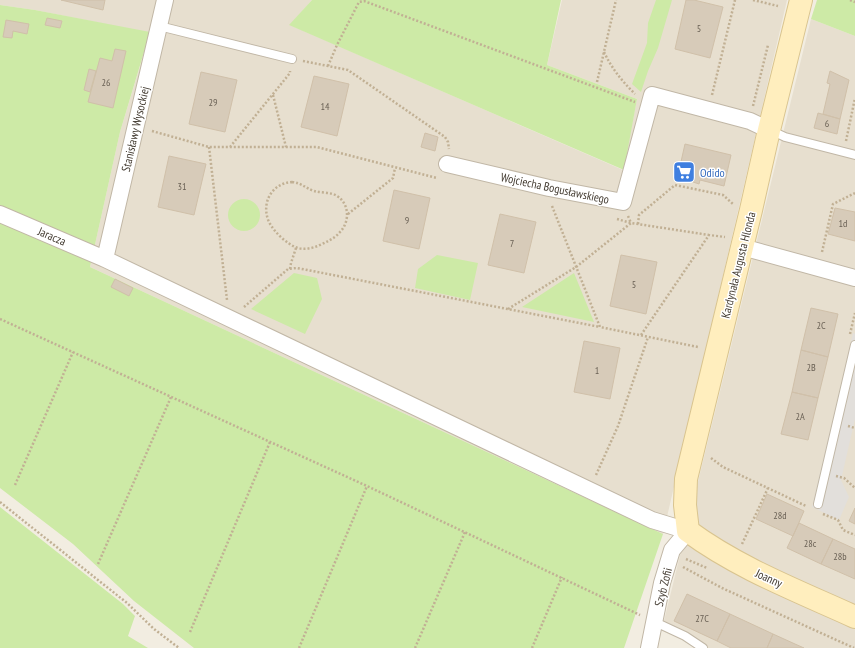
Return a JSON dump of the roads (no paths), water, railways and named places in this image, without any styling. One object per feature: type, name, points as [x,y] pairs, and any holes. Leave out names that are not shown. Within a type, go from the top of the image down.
[{"type":"street","name":"Stanisławy Wysockiej","points":[[105,259],[165,0]]},
{"type":"street","name":"Kardynała Augusta Hlonda","points":[[688,531],[685,505],[686,479],[760,125],[801,0]]},
{"type":"street","name":"Wojciecha Bogusławskiego","points":[[447,164],[549,188],[623,202],[652,95],[760,125]]},
{"type":"street","name":"Jaracza","points":[[0,214],[105,259],[645,516],[688,531]]},
{"type":"street","points":[[736,242],[855,278]]},
{"type":"street","name":"Szyb Zofii","points":[[649,648],[662,582],[672,550],[688,531]]},
{"type":"street","name":"Joanny","points":[[688,531],[709,546],[739,563],[855,617]]},
{"type":"lane","points":[[159,26],[292,59]]},
{"type":"lane","points":[[760,125],[785,137],[855,155]]},
{"type":"lane","points":[[817,508],[855,345]]},
{"type":"lane","points":[[655,622],[685,636],[704,648]]},
{"type":"place","name":"Odido","points":[[684,172]]}]
